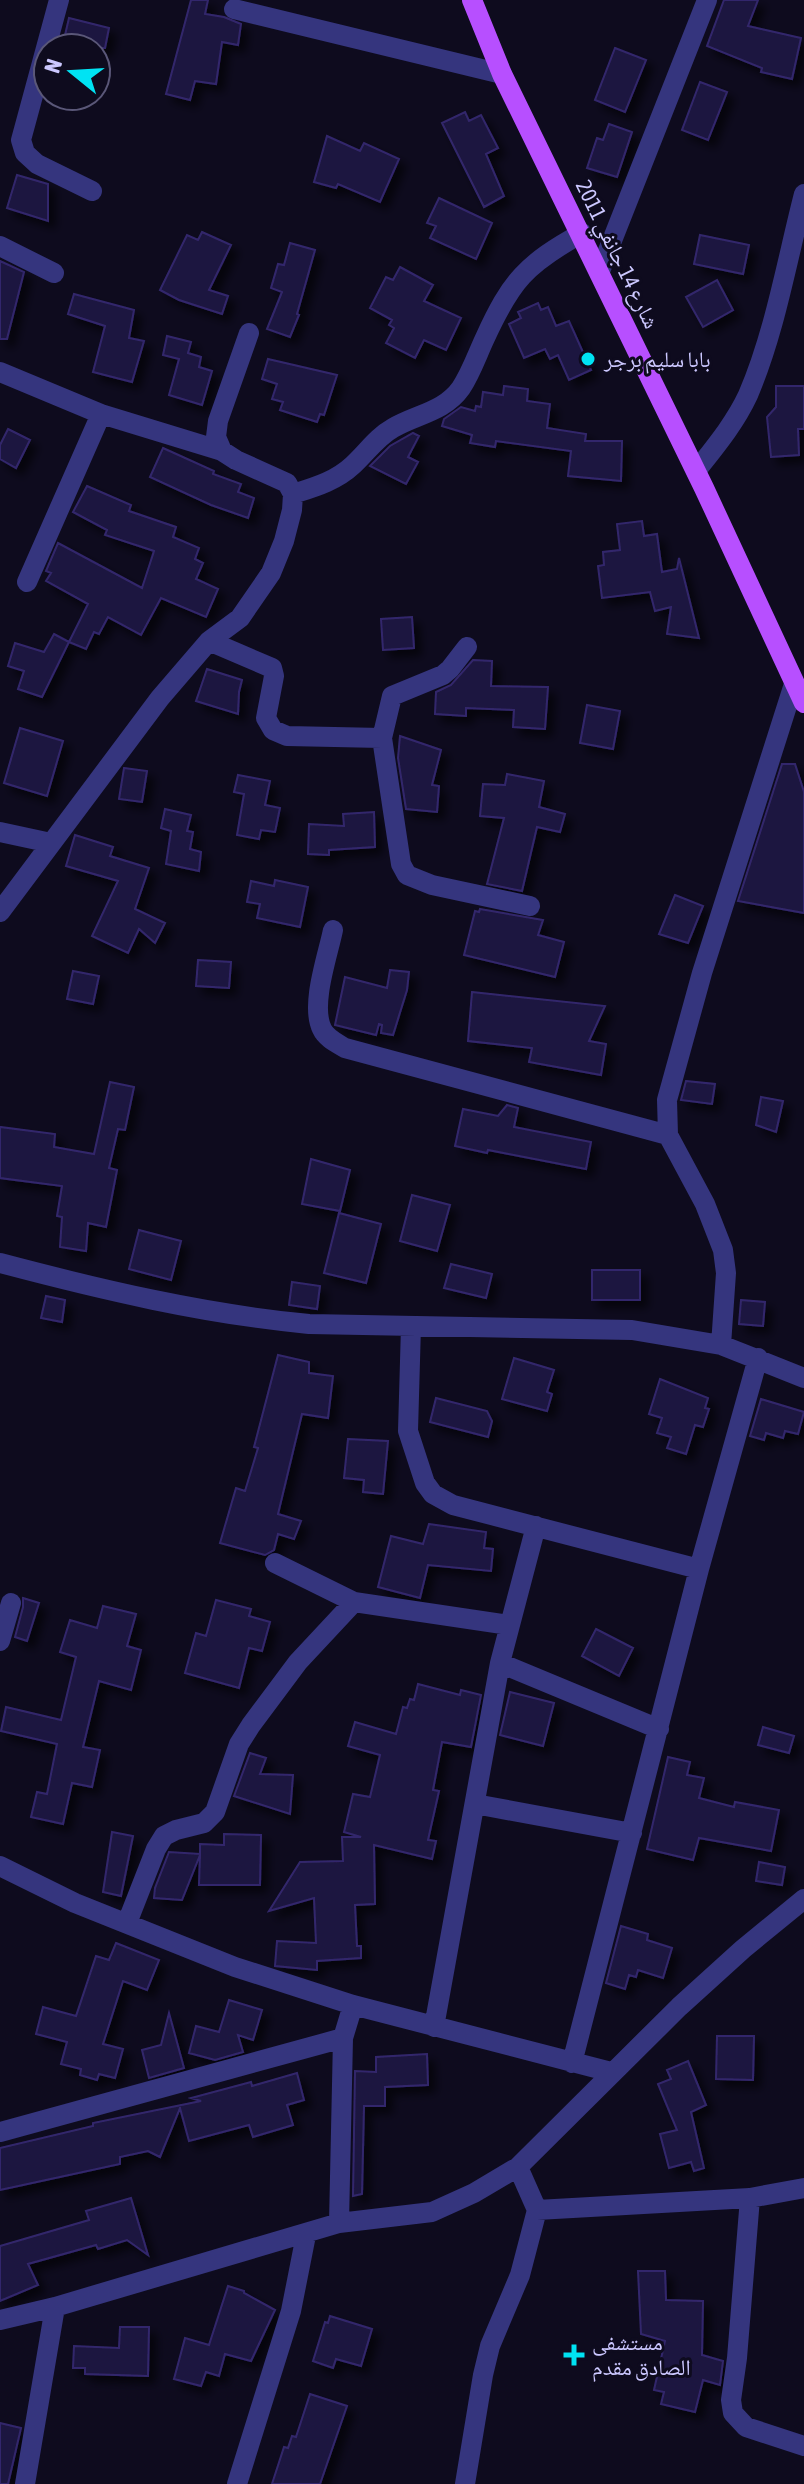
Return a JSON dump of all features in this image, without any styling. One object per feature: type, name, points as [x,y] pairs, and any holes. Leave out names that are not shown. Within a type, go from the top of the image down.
[{"type":"main road","name":"شارع 14 جانفي 2011","points":[[472,0],[502,74],[582,233],[804,703]]},
{"type":"street","points":[[59,0],[21,140],[25,153],[37,164],[92,191]]},
{"type":"street","points":[[600,271],[707,0]]},
{"type":"street","points":[[234,9],[502,74]]},
{"type":"street","points":[[696,471],[728,430],[748,395],[767,340],[804,194]]},
{"type":"street","points":[[293,494],[336,479],[353,466],[377,439],[450,401],[469,374],[507,294],[523,273],[545,254],[582,233]]},
{"type":"street","points":[[0,246],[54,273]]},
{"type":"street","points":[[222,451],[216,437],[218,421],[249,333]]},
{"type":"street","points":[[0,372],[101,414],[222,451],[287,483],[293,494],[284,541],[271,573],[240,618],[209,641],[160,698],[0,912]]},
{"type":"street","points":[[27,582],[101,414]]},
{"type":"street","points":[[209,641],[272,668],[274,676],[266,718],[273,730],[287,736],[382,738]]},
{"type":"street","points":[[467,647],[443,675],[392,696],[382,738],[401,864],[407,875],[432,885],[530,906]]},
{"type":"street","points":[[721,1345],[726,1273],[723,1250],[705,1204],[668,1135],[667,1100],[673,1070],[794,684]]},
{"type":"street","points":[[0,832],[51,843]]},
{"type":"street","points":[[333,930],[318,1013],[322,1029],[331,1040],[345,1048],[668,1135]]},
{"type":"street","points":[[0,1263],[218,1313],[309,1324],[632,1330],[721,1345],[804,1378]]},
{"type":"street","points":[[411,1326],[408,1431],[425,1483],[433,1494],[453,1505],[699,1569]]},
{"type":"street","points":[[572,2063],[699,1569],[758,1358]]},
{"type":"street","points":[[434,2027],[500,1663],[536,1526]]},
{"type":"street","points":[[275,1563],[354,1602],[509,1625]]},
{"type":"street","points":[[127,1923],[164,1836],[204,1823],[215,1812],[239,1744],[251,1725],[298,1662],[354,1602]]},
{"type":"street","points":[[0,1641],[11,1603]]},
{"type":"street","points":[[500,1663],[659,1729]]},
{"type":"street","points":[[475,1804],[632,1833]]},
{"type":"street","points":[[0,1866],[75,1903],[235,1967],[353,2005],[611,2072]]},
{"type":"street","points":[[0,2320],[55,2307],[339,2223],[432,2212],[474,2193],[518,2167],[611,2072],[743,1949],[804,1899]]},
{"type":"street","points":[[339,2223],[343,2038],[353,2005]]},
{"type":"street","points":[[0,2132],[343,2038]]},
{"type":"street","points":[[465,2484],[490,2346],[520,2275],[537,2210],[518,2167]]},
{"type":"street","points":[[537,2210],[750,2198],[804,2188]]},
{"type":"street","points":[[750,2198],[731,2400],[733,2413],[746,2427],[804,2446]]},
{"type":"street","points":[[237,2484],[291,2311],[306,2235]]},
{"type":"street","points":[[25,2484],[55,2307]]},
{"type":"building","points":[[191,0],[208,0],[205,14],[241,24],[238,45],[222,42],[216,84],[195,81],[190,100],[166,94]]},
{"type":"building","points":[[724,0],[758,0],[748,26],[801,38],[792,79],[761,72],[762,68],[707,46]]},
{"type":"building","points":[[69,18],[109,28],[108,32],[66,32]]},
{"type":"building","points":[[615,48],[646,60],[625,112],[595,100]]},
{"type":"building","points":[[700,82],[727,92],[708,140],[682,130]]},
{"type":"building","points":[[465,112],[469,121],[481,115],[498,148],[486,154],[504,196],[484,207],[442,123]]},
{"type":"building","points":[[609,124],[632,132],[617,177],[587,168],[597,138],[603,140]]},
{"type":"building","points":[[327,136],[360,151],[364,143],[399,159],[380,202],[338,184],[336,188],[314,182]]},
{"type":"building","points":[[17,175],[48,184],[48,221],[7,208]]},
{"type":"building","points":[[439,198],[492,223],[476,259],[430,238],[436,226],[427,223]]},
{"type":"building","points":[[202,232],[231,245],[209,290],[228,296],[222,314],[179,300],[160,290],[187,235],[198,240]]},
{"type":"building","points":[[700,235],[749,245],[743,274],[694,264]]},
{"type":"building","points":[[290,243],[315,250],[299,315],[290,337],[267,329],[282,292],[271,288],[278,264],[284,265]]},
{"type":"building","points":[[0,261],[24,272],[7,339],[0,339]]},
{"type":"building","points":[[400,267],[433,285],[424,301],[461,318],[446,350],[424,340],[415,358],[386,343],[394,328],[389,325],[392,320],[370,308],[386,277],[393,280]]},
{"type":"building","points":[[717,280],[733,310],[703,327],[686,297]]},
{"type":"building","points":[[74,294],[134,310],[129,338],[144,341],[132,382],[93,372],[105,326],[68,314]]},
{"type":"building","points":[[538,303],[541,310],[548,307],[556,326],[569,321],[591,370],[569,380],[558,355],[550,359],[545,349],[524,358],[509,324],[521,318],[518,312]]},
{"type":"building","points":[[167,336],[191,342],[188,353],[201,357],[199,367],[212,371],[202,405],[169,395],[179,359],[163,355]]},
{"type":"building","points":[[268,359],[337,375],[324,415],[320,414],[317,422],[280,410],[283,402],[272,399],[277,384],[262,379]]},
{"type":"building","points":[[504,386],[528,389],[527,401],[550,404],[547,428],[586,434],[585,441],[622,441],[621,481],[568,476],[571,451],[496,441],[495,447],[470,443],[472,435],[442,426],[444,419],[461,407],[475,411],[476,406],[481,407],[483,392],[503,395]]},
{"type":"building","points":[[776,386],[804,386],[804,429],[798,429],[799,455],[771,457],[767,417],[776,407]]},
{"type":"building","points":[[8,429],[30,440],[16,468],[0,459],[0,445]]},
{"type":"building","points":[[413,433],[419,436],[408,457],[418,462],[406,484],[370,466],[390,446]]},
{"type":"building","points":[[163,448],[214,471],[213,474],[241,484],[238,492],[254,498],[248,518],[150,477]]},
{"type":"building","points":[[87,486],[131,505],[129,511],[176,527],[173,537],[199,548],[195,559],[203,563],[196,579],[218,589],[206,617],[161,598],[141,635],[108,617],[99,634],[94,632],[86,649],[69,642],[88,604],[46,581],[51,573],[46,571],[58,543],[142,588],[154,551],[105,535],[107,530],[73,512]]},
{"type":"building","points":[[642,521],[644,536],[657,534],[662,572],[677,569],[679,558],[699,638],[667,634],[671,607],[655,611],[650,592],[602,598],[598,566],[604,565],[603,552],[620,550],[617,524]]},
{"type":"building","points":[[412,617],[414,648],[383,650],[381,619]]},
{"type":"building","points":[[54,634],[69,642],[42,697],[18,689],[24,671],[8,666],[15,643],[44,652]]},
{"type":"building","points":[[473,660],[492,661],[491,686],[548,687],[545,729],[513,727],[514,710],[466,708],[466,716],[435,714],[436,692],[451,685]]},
{"type":"building","points":[[207,669],[242,680],[238,714],[196,701]]},
{"type":"building","points":[[587,705],[620,711],[613,749],[580,743]]},
{"type":"building","points":[[20,728],[63,741],[47,796],[4,783]]},
{"type":"building","points":[[400,736],[441,750],[432,785],[439,786],[437,812],[406,809],[398,758]]},
{"type":"building","points":[[782,764],[795,764],[804,792],[804,913],[738,901]]},
{"type":"building","points":[[124,768],[147,771],[142,802],[119,799]]},
{"type":"building","points":[[507,774],[544,781],[539,807],[565,814],[560,832],[537,827],[522,891],[487,884],[504,818],[480,816],[483,784],[505,785]]},
{"type":"building","points":[[238,775],[270,781],[265,805],[280,808],[275,832],[261,830],[259,839],[237,835],[244,794],[234,792]]},
{"type":"building","points":[[165,809],[191,815],[187,831],[193,832],[190,849],[201,852],[199,871],[166,864],[171,831],[161,828]]},
{"type":"building","points":[[374,812],[375,847],[329,850],[329,855],[308,854],[309,824],[344,826],[343,814]]},
{"type":"building","points":[[75,835],[113,847],[110,856],[149,868],[135,909],[165,923],[155,943],[139,929],[128,953],[92,936],[118,881],[66,866]]},
{"type":"building","points":[[275,880],[308,887],[300,927],[257,918],[260,904],[247,902],[251,881],[274,886]]},
{"type":"building","points":[[675,895],[703,906],[688,943],[659,934]]},
{"type":"building","points":[[480,909],[543,920],[538,935],[564,942],[555,977],[464,955],[475,911],[479,912]]},
{"type":"building","points":[[198,960],[231,962],[229,988],[196,986]]},
{"type":"building","points":[[390,970],[409,972],[407,990],[393,1035],[381,1033],[382,1025],[379,1024],[376,1035],[335,1025],[345,977],[387,988]]},
{"type":"building","points":[[73,971],[99,976],[93,1004],[67,999]]},
{"type":"building","points":[[472,992],[605,1006],[589,1041],[606,1044],[601,1075],[529,1062],[532,1048],[468,1041]]},
{"type":"building","points":[[686,1081],[715,1084],[712,1104],[681,1100]]},
{"type":"building","points":[[110,1082],[134,1087],[125,1130],[118,1129],[109,1168],[117,1170],[106,1227],[88,1223],[86,1251],[60,1247],[62,1217],[57,1216],[62,1186],[0,1178],[0,1127],[55,1134],[54,1147],[94,1154]]},
{"type":"building","points":[[761,1097],[783,1101],[776,1132],[756,1125]]},
{"type":"building","points":[[507,1105],[518,1108],[514,1127],[591,1142],[586,1169],[455,1146],[463,1109],[498,1116]]},
{"type":"building","points":[[311,1159],[350,1170],[340,1211],[302,1204]]},
{"type":"building","points":[[412,1195],[450,1205],[437,1251],[400,1241]]},
{"type":"building","points":[[339,1213],[381,1224],[366,1283],[324,1273]]},
{"type":"building","points":[[139,1230],[181,1241],[171,1280],[129,1269]]},
{"type":"building","points":[[451,1264],[492,1274],[486,1298],[444,1288]]},
{"type":"building","points":[[592,1270],[640,1270],[640,1300],[592,1300]]},
{"type":"building","points":[[292,1282],[320,1286],[317,1309],[289,1305]]},
{"type":"building","points":[[46,1296],[65,1300],[62,1322],[41,1318]]},
{"type":"building","points":[[741,1300],[765,1302],[763,1326],[739,1324]]},
{"type":"building","points":[[278,1355],[309,1362],[309,1373],[333,1376],[328,1418],[302,1414],[278,1514],[301,1521],[294,1539],[278,1534],[274,1550],[265,1555],[220,1543],[236,1488],[245,1491],[258,1448],[254,1447]]},
{"type":"building","points":[[514,1358],[554,1370],[547,1392],[552,1394],[547,1411],[502,1399]]},
{"type":"building","points":[[660,1379],[708,1398],[705,1408],[709,1409],[703,1427],[695,1425],[686,1454],[667,1448],[671,1437],[657,1433],[662,1418],[649,1414]]},
{"type":"building","points":[[436,1398],[487,1411],[492,1421],[488,1437],[430,1422]]},
{"type":"building","points":[[761,1399],[804,1412],[798,1434],[785,1431],[783,1438],[766,1433],[764,1440],[750,1436]]},
{"type":"building","points":[[348,1439],[388,1441],[383,1494],[363,1492],[364,1480],[344,1478]]},
{"type":"building","points":[[429,1524],[486,1532],[484,1548],[493,1549],[491,1571],[428,1565],[420,1598],[378,1587],[391,1536],[423,1544]]},
{"type":"building","points":[[23,1598],[39,1603],[27,1641],[15,1637]]},
{"type":"building","points":[[216,1600],[251,1609],[249,1616],[270,1622],[262,1651],[249,1648],[239,1688],[185,1673],[196,1633],[206,1636]]},
{"type":"building","points":[[103,1606],[136,1614],[127,1646],[141,1650],[131,1690],[99,1681],[83,1747],[100,1750],[92,1787],[72,1783],[63,1824],[31,1817],[37,1792],[47,1794],[57,1744],[1,1731],[6,1707],[61,1720],[76,1657],[60,1652],[70,1620],[97,1628]]},
{"type":"building","points":[[596,1629],[633,1648],[619,1676],[582,1656]]},
{"type":"building","points":[[418,1684],[460,1695],[461,1690],[481,1695],[471,1747],[442,1742],[433,1790],[439,1791],[428,1840],[436,1841],[432,1859],[374,1845],[375,1904],[355,1905],[357,1946],[361,1946],[361,1958],[317,1961],[317,1970],[275,1966],[277,1941],[316,1943],[314,1898],[269,1911],[300,1862],[343,1861],[342,1837],[361,1837],[344,1832],[353,1794],[370,1797],[380,1755],[348,1746],[355,1722],[396,1734],[403,1707],[407,1708],[410,1699],[414,1700]]},
{"type":"building","points":[[510,1692],[554,1703],[543,1746],[500,1735]]},
{"type":"building","points":[[763,1727],[794,1736],[789,1753],[758,1745]]},
{"type":"building","points":[[250,1753],[266,1758],[260,1774],[293,1775],[290,1814],[234,1796]]},
{"type":"building","points":[[668,1757],[690,1762],[687,1775],[704,1778],[699,1798],[734,1807],[735,1802],[779,1810],[771,1851],[699,1838],[693,1860],[647,1849]]},
{"type":"building","points":[[112,1832],[133,1836],[121,1896],[103,1892]]},
{"type":"building","points":[[224,1834],[261,1835],[260,1885],[199,1885],[200,1855],[182,1900],[154,1898],[169,1852],[200,1854],[200,1844],[224,1845]]},
{"type":"building","points":[[759,1862],[785,1867],[782,1885],[756,1881]]},
{"type":"building","points":[[621,1926],[648,1934],[647,1940],[672,1948],[663,1978],[638,1970],[636,1977],[629,1975],[625,1989],[606,1983]]},
{"type":"building","points":[[116,1943],[159,1960],[147,1990],[123,1981],[103,2044],[123,2049],[115,2078],[99,2074],[97,2080],[80,2075],[81,2069],[61,2064],[67,2042],[36,2034],[43,2007],[76,2016],[96,1956],[109,1960]]},
{"type":"building","points":[[229,2000],[262,2010],[253,2040],[238,2035],[243,2052],[215,2060],[189,2053],[196,2026],[219,2032]]},
{"type":"building","points":[[169,2013],[184,2068],[149,2078],[142,2050],[161,2045]]},
{"type":"building","points":[[717,2036],[754,2036],[753,2080],[716,2079]]},
{"type":"building","points":[[427,2054],[428,2085],[385,2087],[385,2106],[364,2106],[362,2194],[353,2196],[355,2071],[376,2072],[376,2057]]},
{"type":"building","points":[[688,2061],[706,2105],[691,2112],[704,2168],[694,2171],[691,2162],[669,2168],[660,2134],[677,2130],[658,2084],[671,2079],[667,2070]]},
{"type":"building","points":[[297,2073],[304,2100],[287,2105],[293,2125],[253,2137],[249,2125],[189,2141],[180,2108],[160,2157],[148,2151],[120,2157],[120,2164],[0,2190],[0,2148],[93,2126],[93,2123],[201,2101],[191,2098]]},
{"type":"building","points":[[131,2198],[148,2255],[127,2240],[98,2249],[96,2245],[28,2264],[38,2285],[0,2301],[0,2246],[89,2220],[86,2211]]},
{"type":"building","points":[[638,2271],[665,2271],[666,2300],[703,2301],[702,2355],[723,2361],[720,2385],[703,2380],[695,2412],[661,2404],[664,2392],[654,2390],[665,2341],[641,2334]]},
{"type":"building","points":[[228,2286],[244,2291],[275,2310],[251,2361],[225,2354],[219,2376],[206,2372],[201,2386],[174,2379],[185,2338],[209,2345]]},
{"type":"building","points":[[330,2316],[372,2329],[361,2366],[336,2359],[333,2368],[313,2361],[325,2322],[328,2323]]},
{"type":"building","points":[[120,2327],[149,2327],[148,2376],[85,2374],[85,2368],[73,2368],[74,2346],[119,2348]]},
{"type":"building","points":[[310,2394],[347,2406],[320,2484],[272,2484],[284,2447],[288,2448],[292,2436],[296,2437]]},
{"type":"building","points":[[0,2423],[21,2428],[8,2484],[0,2484]]},
{"type":"place","name":"بابا سليم برجر","points":[[588,359]]},
{"type":"place","name":"مستشفى الصادق مقدم","points":[[574,2355]]}]
